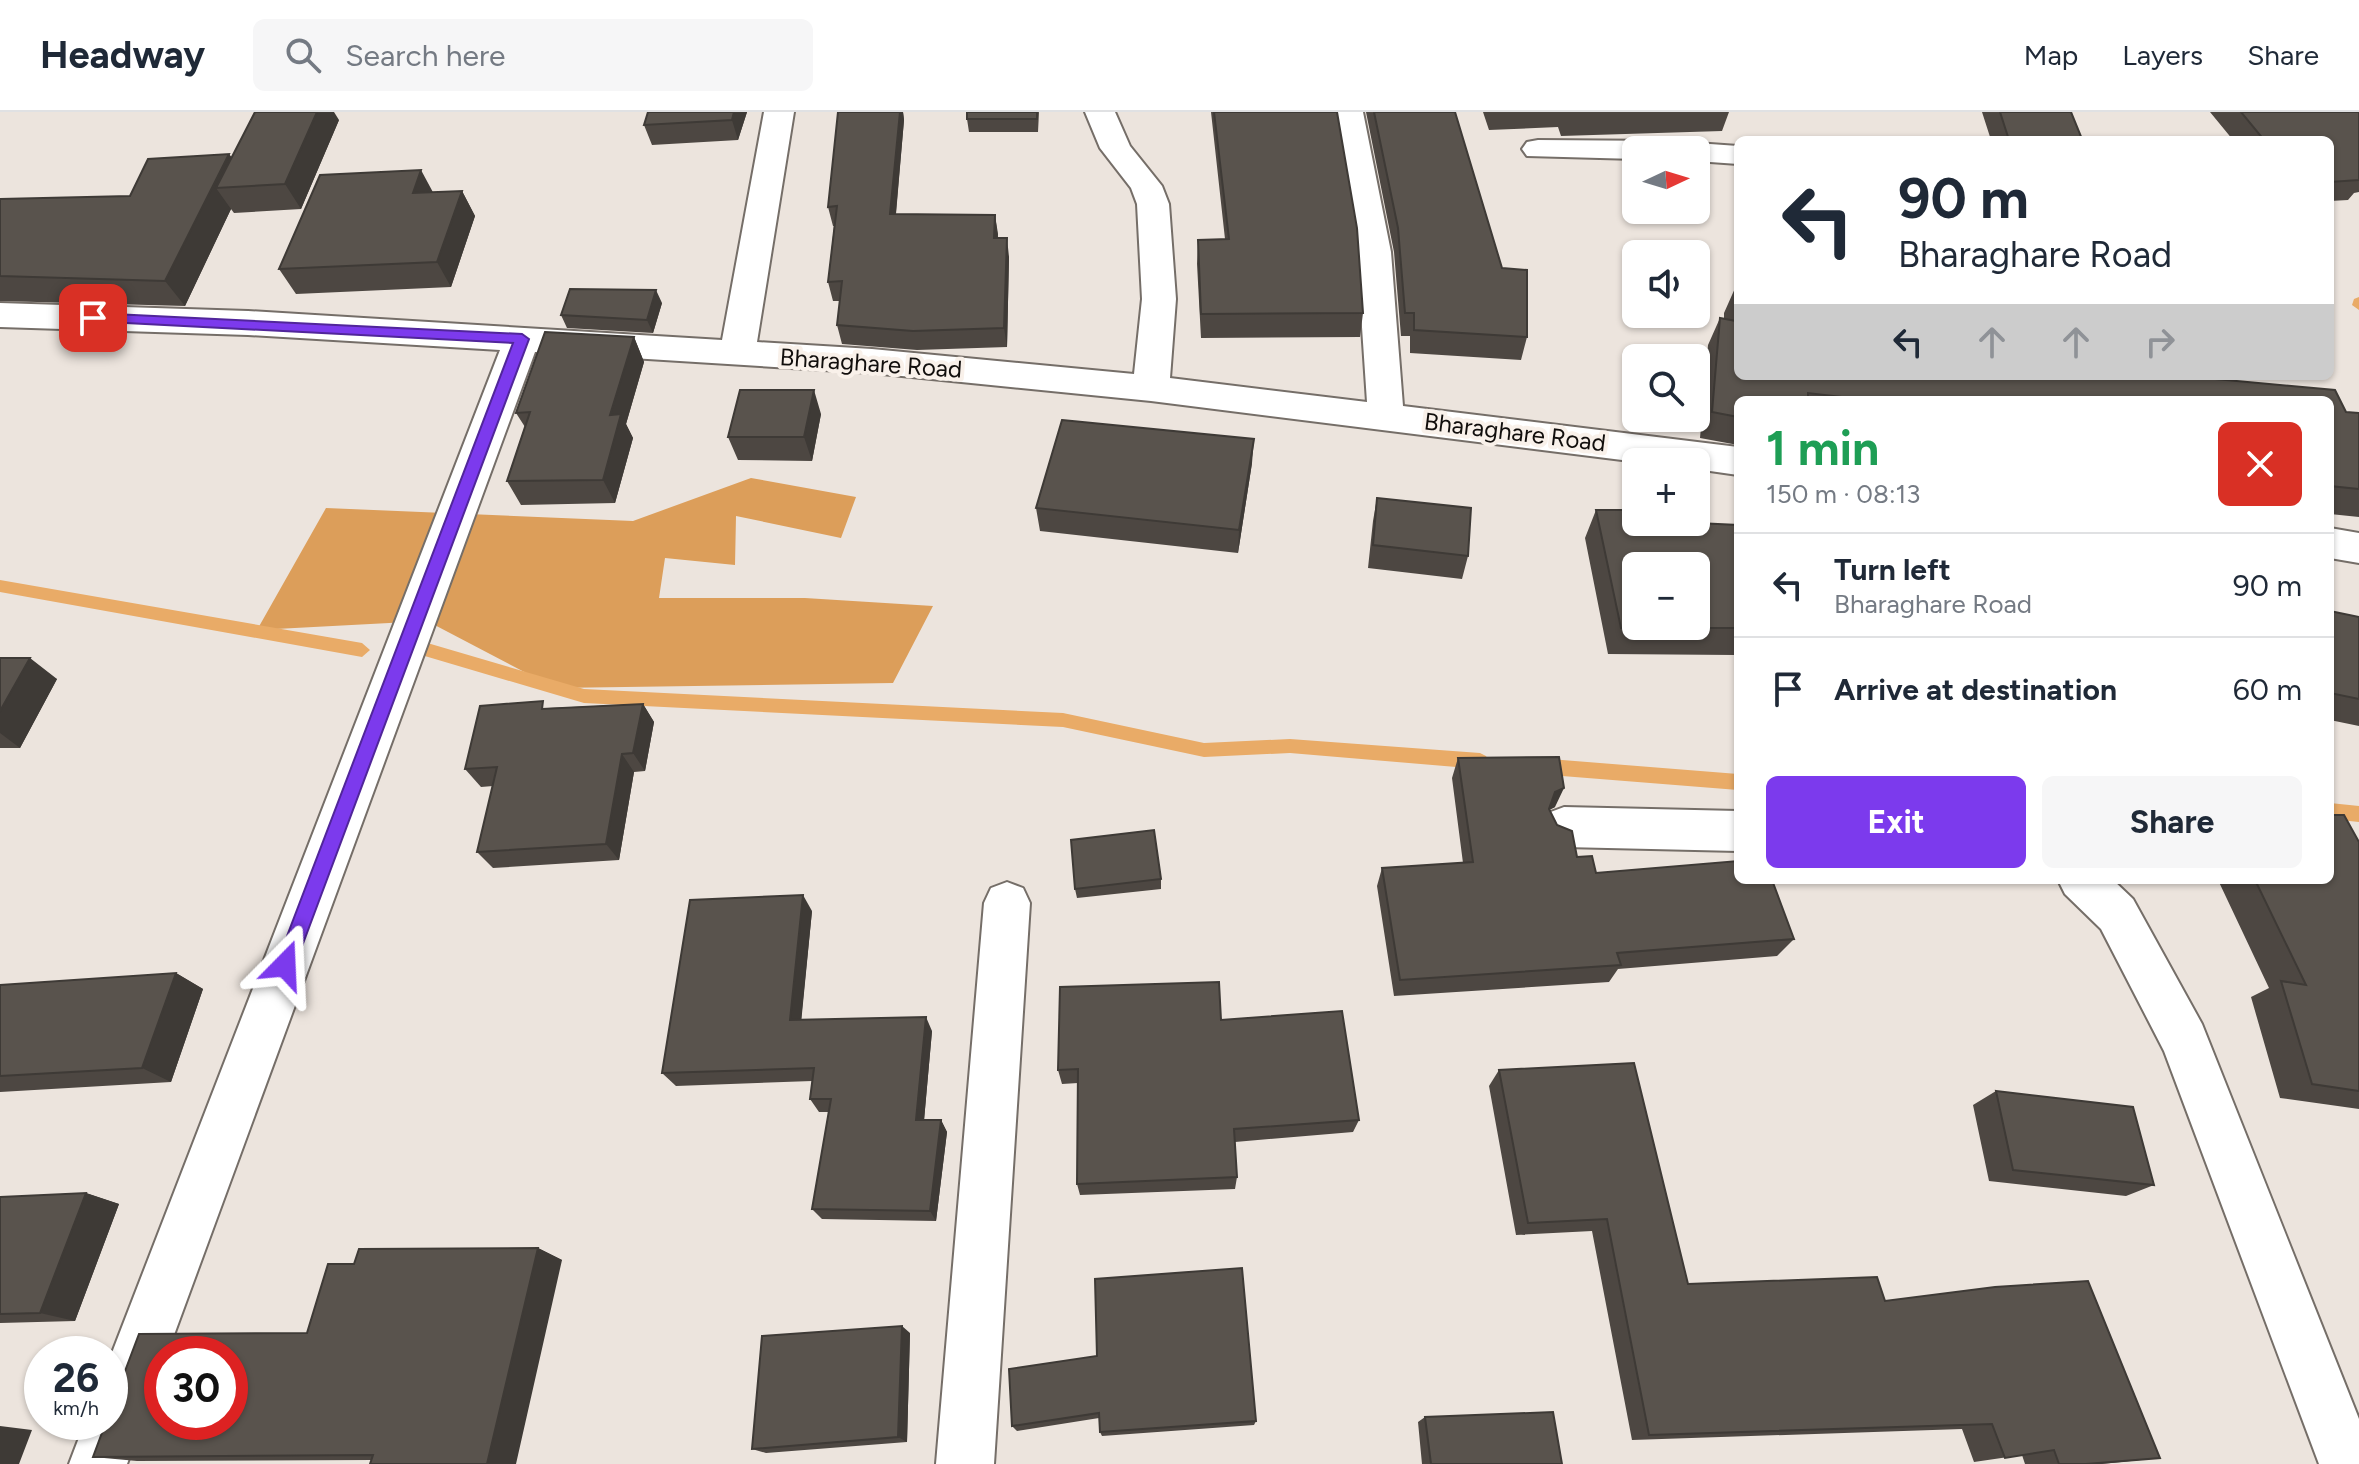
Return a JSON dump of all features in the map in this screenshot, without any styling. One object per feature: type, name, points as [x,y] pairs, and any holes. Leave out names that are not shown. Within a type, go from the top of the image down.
[{"type":"street","points":[[737,354],[779,112]]},
{"type":"street","points":[[1100,112],[1116,148],[1146,186],[1153,204],[1159,299],[1151,388]]},
{"type":"street","points":[[1348,112],[1374,252],[1386,416]]},
{"type":"street","points":[[1538,149],[1622,150]]},
{"type":"street","points":[[1710,153],[1734,155]]},
{"type":"street","name":"Bharaghare Road","points":[[0,315],[248,323],[872,361],[1151,388],[1734,460]]},
{"type":"street","points":[[98,1464],[522,339]]},
{"type":"street","points":[[2334,544],[2359,548]]},
{"type":"street","points":[[1564,827],[1734,831]]},
{"type":"street","points":[[2085,884],[2117,914],[2185,1041],[2348,1464]]},
{"type":"street","points":[[965,1464],[1007,903]]},
{"type":"shaded area","points":[[751,478],[856,497],[841,538],[736,516],[735,565],[665,558],[659,598],[805,598],[933,606],[893,683],[555,688],[427,621],[257,630],[326,508],[633,521]]},
{"type":"building","points":[[255,112],[317,112],[285,184],[216,188]]},
{"type":"building","points":[[648,112],[734,112],[732,120],[644,125]]},
{"type":"building","points":[[838,112],[900,112],[890,214],[995,215],[994,238],[1007,238],[1004,328],[913,331],[837,325],[842,281],[828,282],[837,206],[828,207]]},
{"type":"building","points":[[967,112],[1037,112],[1037,119],[967,119]]},
{"type":"building","points":[[1214,112],[1337,112],[1357,228],[1363,313],[1201,314],[1198,240],[1229,239]]},
{"type":"building","points":[[1374,112],[1455,112],[1502,268],[1527,270],[1527,337],[1414,330],[1414,313],[1405,313],[1398,228]]},
{"type":"building","points":[[2000,112],[2071,112],[2081,136],[2008,136]]},
{"type":"building","points":[[2241,112],[2359,112],[2359,180],[2334,182],[2334,136],[2261,136]]},
{"type":"building","points":[[229,154],[165,281],[0,276],[0,199],[130,196],[148,159]]},
{"type":"building","points":[[421,170],[413,193],[462,191],[437,262],[279,269],[320,175]]},
{"type":"building","points":[[570,289],[656,290],[647,320],[561,315]]},
{"type":"building","points":[[1720,318],[1734,321],[1734,380],[2226,380],[2335,390],[2346,412],[2359,413],[2359,489],[2334,486],[2334,396],[1834,396],[1808,393],[1808,396],[1734,396],[1734,416],[1712,412]]},
{"type":"building","points":[[545,332],[634,337],[610,415],[621,414],[603,480],[507,481],[530,412],[516,413]]},
{"type":"building","points":[[740,390],[814,390],[804,437],[728,437]]},
{"type":"building","points":[[1062,420],[1254,439],[1239,530],[1036,508]]},
{"type":"building","points":[[1377,498],[1471,508],[1468,556],[1373,545]]},
{"type":"building","points":[[1596,510],[1622,510],[1622,536],[1710,536],[1710,524],[1734,525],[1734,628],[1710,628],[1710,552],[1622,552],[1621,628]]},
{"type":"building","points":[[2334,612],[2359,617],[2359,699],[2334,694]]},
{"type":"building","points":[[0,658],[30,658],[0,711]]},
{"type":"building","points":[[543,701],[542,709],[643,704],[633,753],[622,754],[606,844],[477,852],[497,767],[465,769],[480,706]]},
{"type":"building","points":[[1559,757],[1564,788],[1555,792],[1549,809],[1557,825],[1572,831],[1577,857],[1592,856],[1596,873],[1734,861],[1734,884],[1773,884],[1794,939],[1617,953],[1621,965],[1400,980],[1382,868],[1473,862],[1458,758]]},
{"type":"building","points":[[2334,815],[2344,815],[2359,842],[2359,1091],[2312,1084],[2281,981],[2306,985],[2257,884],[2334,884]]},
{"type":"building","points":[[1154,830],[1161,879],[1075,889],[1071,840]]},
{"type":"building","points":[[803,895],[790,1020],[926,1017],[916,1120],[941,1120],[930,1211],[812,1209],[831,1099],[810,1099],[814,1068],[662,1073],[690,900]]},
{"type":"building","points":[[176,973],[142,1068],[0,1076],[0,985]]},
{"type":"building","points":[[1219,982],[1221,1020],[1342,1011],[1359,1120],[1234,1129],[1237,1177],[1077,1184],[1078,1069],[1058,1070],[1060,987]]},
{"type":"building","points":[[1634,1063],[1688,1284],[1877,1277],[1885,1301],[1995,1287],[2088,1281],[2160,1458],[2059,1464],[2054,1450],[2005,1458],[1992,1424],[1649,1435],[1607,1219],[1528,1223],[1499,1070]]},
{"type":"building","points":[[1996,1091],[2133,1107],[2154,1185],[2013,1170]]},
{"type":"building","points":[[86,1193],[40,1313],[0,1314],[0,1197]]},
{"type":"building","points":[[538,1248],[487,1464],[370,1464],[373,1455],[93,1457],[99,1440],[128,1440],[128,1363],[139,1334],[307,1333],[328,1264],[354,1264],[359,1249]]},
{"type":"building","points":[[1242,1268],[1256,1421],[1100,1432],[1099,1413],[1012,1426],[1009,1369],[1097,1356],[1095,1279]]},
{"type":"building","points":[[902,1326],[898,1437],[752,1449],[762,1336]]},
{"type":"building","points":[[1553,1412],[1562,1464],[1431,1464],[1425,1417]]},
{"type":"waterway","points":[[0,586],[362,650]]},
{"type":"waterway","points":[[424,649],[584,696],[1063,720],[1204,750],[1290,746],[1480,761]]},
{"type":"waterway","points":[[1537,766],[1734,782]]},
{"type":"waterway","points":[[2334,811],[2359,814]]},
{"type":"route","points":[[93,318],[248,323],[522,339],[285,965]]}]
